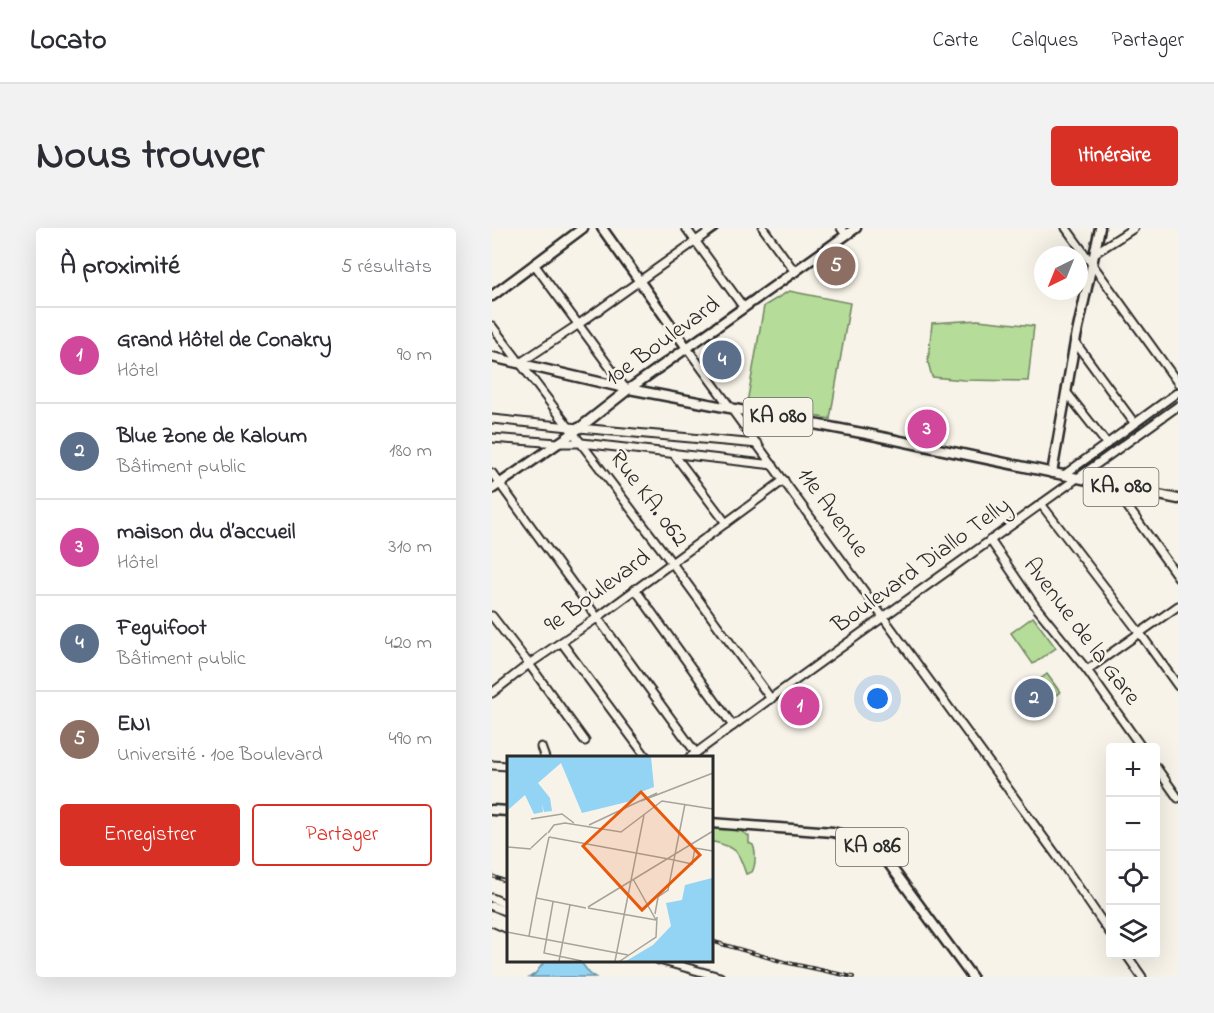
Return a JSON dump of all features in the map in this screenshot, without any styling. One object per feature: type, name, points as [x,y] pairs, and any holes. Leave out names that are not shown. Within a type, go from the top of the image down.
[{"type":"main road","points":[[492,296],[583,228]]},
{"type":"main road","name":"11e Avenue","points":[[602,228],[687,348]]},
{"type":"main road","name":"10e Boulevard","points":[[496,486],[558,443],[627,389],[795,272],[844,232],[856,228]]},
{"type":"main road","points":[[1052,472],[1100,228]]},
{"type":"main road","name":"KA 080","points":[[492,357],[627,389],[867,434],[1064,475]]},
{"type":"main road","name":"KA. 080","points":[[1064,475],[1178,499]]},
{"type":"main road","points":[[492,810],[507,811]]},
{"type":"main road","name":"KA 086","points":[[712,823],[833,832],[860,840],[874,848],[889,864],[972,977]]},
{"type":"street","points":[[686,228],[744,308]]},
{"type":"street","points":[[520,363],[714,228]]},
{"type":"street","points":[[764,228],[795,272]]},
{"type":"street","points":[[1066,228],[1178,383]]},
{"type":"street","points":[[1095,254],[1134,228]]},
{"type":"street","points":[[534,264],[627,389]]},
{"type":"street","name":"Rue KA. 062","points":[[492,326],[574,429],[771,699]]},
{"type":"street","points":[[1076,342],[1135,424]]},
{"type":"street","name":"11e Avenue","points":[[687,348],[1057,856],[1106,927]]},
{"type":"street","points":[[1064,475],[1178,392]]},
{"type":"street","points":[[1067,393],[1107,444]]},
{"type":"street","name":"Boulevard Diallo Telly","points":[[692,756],[1178,406]]},
{"type":"street","points":[[492,419],[574,429],[758,444]]},
{"type":"street","points":[[492,438],[582,443],[773,465]]},
{"type":"street","points":[[672,453],[726,523]]},
{"type":"street","points":[[492,473],[496,486],[696,753]]},
{"type":"street","name":"9e Boulevard","points":[[492,693],[784,480]]},
{"type":"street","points":[[1112,485],[1178,578]]},
{"type":"street","points":[[1041,504],[1178,686]]},
{"type":"street","name":"Avenue de la Gare","points":[[990,540],[1036,607],[1087,670],[1139,743]]},
{"type":"street","points":[[634,590],[733,726]]},
{"type":"street","points":[[1087,670],[1178,606]]},
{"type":"street","points":[[492,616],[585,741]]},
{"type":"street","points":[[562,643],[646,756]]},
{"type":"street","points":[[541,747],[544,756]]},
{"type":"street","points":[[492,765],[507,766]]},
{"type":"street","points":[[1160,774],[1178,798]]},
{"type":"street","points":[[492,898],[507,905]]},
{"type":"street","points":[[492,906],[507,912]]},
{"type":"street","points":[[492,915],[507,922]]},
{"type":"street","points":[[492,922],[507,929]]},
{"type":"street","points":[[1129,959],[1142,977]]},
{"type":"street","points":[[666,962],[720,977]]},
{"type":"green space","points":[[789,291],[850,303],[830,419],[747,403],[764,306]]},
{"type":"green space","points":[[978,320],[1034,326],[1028,381],[932,377],[928,362],[932,323]]},
{"type":"green space","points":[[1033,617],[1056,648],[1033,664],[1011,633]]},
{"type":"green space","points":[[1047,674],[1060,692],[1027,717],[1014,699]]},
{"type":"green space","points":[[712,822],[737,829],[749,836],[749,843],[753,845],[755,855],[752,872],[746,874],[739,855],[733,849],[712,843]]},
{"type":"water","points":[[544,962],[581,962],[595,977],[530,977]]},
{"type":"railway","points":[[492,876],[507,882]]},
{"type":"railway","points":[[712,941],[784,962],[853,977]]},
{"type":"place","name":"ENI","points":[[836,266]]},
{"type":"place","name":"Feguifoot","points":[[722,360]]},
{"type":"place","name":"maison du d’accueil","points":[[927,429]]},
{"type":"place","name":"Blue Zone de Kaloum","points":[[1034,698]]},
{"type":"place","name":"Grand Hôtel de Conakry","points":[[800,706]]}]
